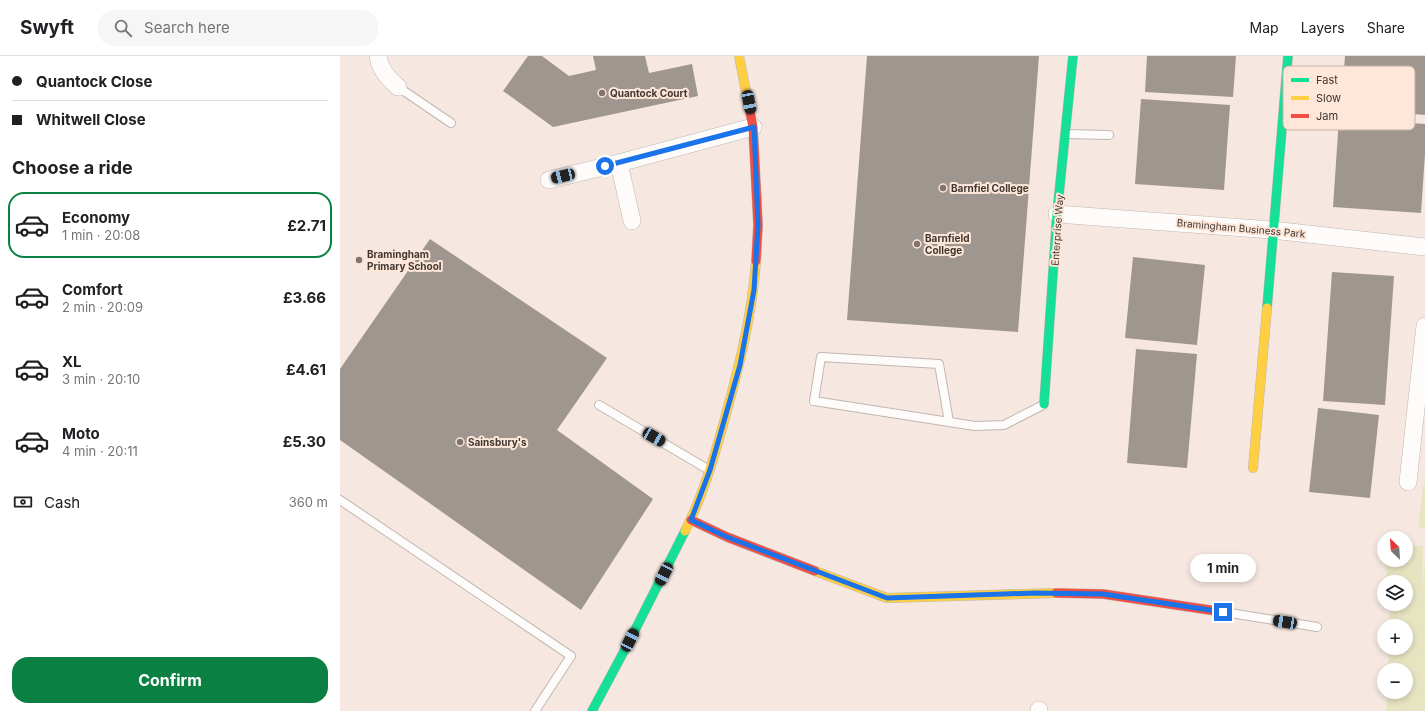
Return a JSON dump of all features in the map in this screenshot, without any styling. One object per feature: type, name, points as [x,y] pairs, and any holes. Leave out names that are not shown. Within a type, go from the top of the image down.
[{"type":"street","points":[[378,56],[386,76],[398,87]]},
{"type":"street","points":[[592,711],[691,520],[710,470],[740,365],[754,290],[758,225],[754,127],[739,56]]},
{"type":"street","name":"Enterprise Way","points":[[1044,404],[1057,214],[1073,56]]},
{"type":"street","points":[[1287,66],[1288,56]]},
{"type":"street","points":[[1253,468],[1283,110]]},
{"type":"street","points":[[549,180],[754,127]]},
{"type":"street","points":[[619,163],[632,221]]},
{"type":"street","name":"Bramingham Business Park","points":[[1057,214],[1272,230],[1425,248]]},
{"type":"street","points":[[1408,482],[1425,326]]},
{"type":"street","points":[[691,520],[727,537],[887,598],[1035,593],[1103,594],[1223,612]]},
{"type":"lane","points":[[398,87],[451,123]]},
{"type":"lane","points":[[1066,134],[1109,135]]},
{"type":"lane","points":[[949,422],[939,364],[821,357],[814,401],[949,422],[975,426],[1004,425],[1044,404]]},
{"type":"lane","points":[[599,405],[710,470]]},
{"type":"lane","points":[[340,500],[571,656],[535,711]]},
{"type":"lane","points":[[1223,612],[1317,627]]},
{"type":"shaded area","points":[[1425,476],[1425,528],[1418,527]]},
{"type":"shaded area","points":[[1413,545],[1423,546],[1422,591],[1425,559],[1425,711],[1386,711],[1387,699],[1413,699],[1413,663],[1388,663],[1389,655],[1413,655],[1413,619],[1390,619],[1389,611],[1413,611],[1413,575],[1386,575],[1386,567],[1413,567]]},
{"type":"building","name":"Quantock Court","points":[[528,56],[542,56],[569,76],[596,70],[593,56],[645,56],[649,73],[692,64],[698,96],[553,127],[503,91]]},
{"type":"building","name":"Barnfiel College","points":[[867,56],[1039,56],[1018,332],[847,320]]},
{"type":"building","points":[[1147,56],[1236,56],[1233,97],[1145,92]]},
{"type":"building","points":[[1345,56],[1425,56],[1425,115],[1415,114],[1415,66],[1344,66]]},
{"type":"building","points":[[1141,99],[1230,105],[1224,190],[1135,184]]},
{"type":"building","points":[[1415,123],[1425,124],[1425,154],[1421,213],[1333,207],[1338,130],[1415,130]]},
{"type":"building","points":[[430,239],[607,358],[557,430],[653,499],[581,610],[340,440],[340,369]]},
{"type":"building","points":[[1133,257],[1205,265],[1197,345],[1125,338]]},
{"type":"building","points":[[1332,272],[1394,276],[1385,405],[1323,401]]},
{"type":"building","points":[[1136,349],[1197,354],[1187,468],[1127,463]]},
{"type":"building","points":[[1318,408],[1379,415],[1370,498],[1309,492]]},
{"type":"traffic: fast","points":[[1044,404],[1057,214],[1073,56]]},
{"type":"traffic: fast","points":[[1287,66],[1288,56]]},
{"type":"traffic: fast","points":[[1267,308],[1283,116]]},
{"type":"traffic: fast","points":[[592,711],[685,531]]},
{"type":"traffic: slow","points":[[739,56],[750,112]]},
{"type":"traffic: slow","points":[[685,531],[697,506],[707,479],[734,384],[748,323],[756,261]]},
{"type":"traffic: slow","points":[[1253,468],[1267,308]]},
{"type":"traffic: slow","points":[[815,571],[887,598],[1056,593]]},
{"type":"traffic: jam","points":[[750,112],[753,127],[758,225],[756,261]]},
{"type":"traffic: jam","points":[[691,520],[727,537],[815,571]]},
{"type":"traffic: jam","points":[[1056,593],[1103,594],[1223,612]]},
{"type":"place","name":"Quantock Court","points":[[602,93]]},
{"type":"place","name":"Barnfiel College","points":[[943,188]]},
{"type":"place","name":"Barnfield College","points":[[917,244]]},
{"type":"place","name":"Bramingham Primary School","points":[[359,260]]},
{"type":"place","name":"Sainsbury's","points":[[460,442]]},
{"type":"route","points":[[605,166],[754,127],[758,225],[754,290],[740,365],[710,470],[691,520],[727,537],[887,598],[1035,593],[1103,594],[1223,612]]}]
